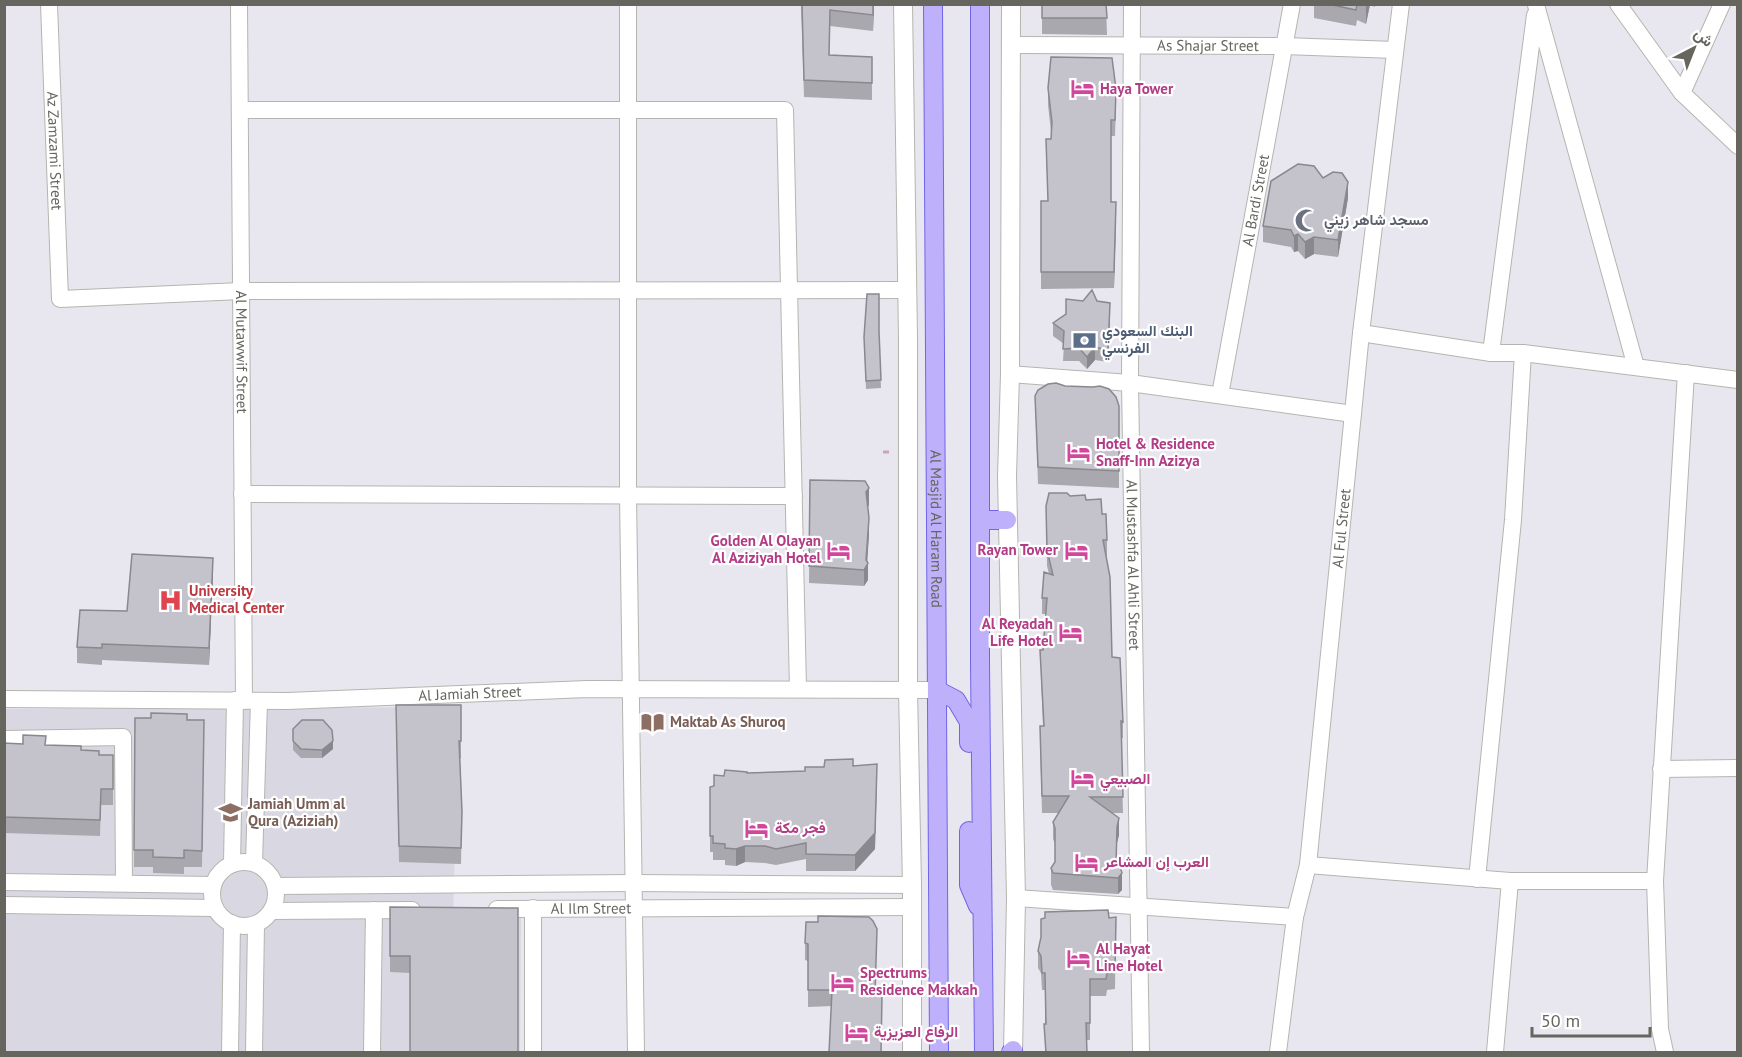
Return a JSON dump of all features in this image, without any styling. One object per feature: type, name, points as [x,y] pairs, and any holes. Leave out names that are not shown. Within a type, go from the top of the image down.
[{"type":"main road","name":"Al Masjid Al Haram Road","points":[[933,4],[939,1053]]},
{"type":"main road","points":[[980,4],[980,520],[984,1053]]},
{"type":"main road","points":[[980,520],[1007,520]]},
{"type":"main road","points":[[937,690],[956,700],[969,722],[969,885],[982,916]]},
{"type":"street","name":"Az Zamzami Street","points":[[49,4],[60,299],[241,291]]},
{"type":"street","name":"Al Mutawwif Street","points":[[239,4],[242,494],[246,700]]},
{"type":"street","points":[[628,4],[628,495],[636,1053]]},
{"type":"street","points":[[903,4],[908,339],[908,690],[912,885],[912,1053]]},
{"type":"street","points":[[1011,4],[1010,374],[1007,520],[1016,898],[1012,1052]]},
{"type":"street","name":"Al Mustashfa Al Ahli Street","points":[[1132,4],[1130,383],[1141,1053]]},
{"type":"street","name":"Al Bardi Street","points":[[1220,395],[1292,4]]},
{"type":"street","name":"Al Ful Street","points":[[1278,1053],[1295,917],[1308,865],[1361,333],[1401,4]]},
{"type":"street","points":[[1618,4],[1682,93],[1737,146]]},
{"type":"street","points":[[1682,93],[1722,4]]},
{"type":"street","points":[[1491,353],[1536,5]]},
{"type":"street","points":[[1536,5],[1636,368]]},
{"type":"street","name":"As Shajar Street","points":[[1012,45],[1284,46],[1395,50]]},
{"type":"street","points":[[240,110],[784,110],[798,689]]},
{"type":"street","points":[[241,291],[907,290]]},
{"type":"street","points":[[1361,333],[1491,353],[1523,353],[1737,380]]},
{"type":"street","points":[[908,339],[935,340]]},
{"type":"street","points":[[1477,879],[1513,520],[1523,353]]},
{"type":"street","points":[[1010,374],[1130,383],[1353,414]]},
{"type":"street","points":[[1665,1053],[1660,1029],[1655,881],[1686,374]]},
{"type":"street","points":[[242,494],[794,496]]},
{"type":"street","name":"Al Jamiah Street","points":[[4,699],[246,700],[586,689],[937,690]]},
{"type":"street","points":[[246,700],[254,863]]},
{"type":"street","points":[[232,864],[246,700]]},
{"type":"street","points":[[4,739],[123,737],[124,883]]},
{"type":"street","points":[[1661,769],[1737,768]]},
{"type":"street","points":[[254,863],[268,873],[276,886],[275,903],[265,919],[256,924],[240,926],[225,920],[215,908],[213,885],[217,876],[232,864],[254,863]]},
{"type":"street","points":[[1308,865],[1510,881],[1655,881]]},
{"type":"street","points":[[1495,1053],[1510,881]]},
{"type":"street","points":[[4,882],[213,885]]},
{"type":"street","name":"Al Ilm Street","points":[[276,886],[634,883],[912,885]]},
{"type":"street","points":[[1016,898],[1295,917]]},
{"type":"street","points":[[4,905],[215,908]]},
{"type":"street","name":"Al Ilm Street","points":[[476,909],[911,907]]},
{"type":"street","points":[[533,908],[533,1053]]},
{"type":"street","points":[[272,911],[431,909]]},
{"type":"street","points":[[372,1053],[374,910]]},
{"type":"street","points":[[230,1053],[232,923]]},
{"type":"street","points":[[254,1053],[256,924]]},
{"type":"shaded area","name":"Jamiah Umm al Qura (Aziziah)","points":[[459,707],[453,920],[521,918],[520,1052],[5,1052],[4,709]]},
{"type":"building","points":[[802,4],[873,4],[873,15],[830,10],[829,55],[872,57],[872,83],[804,80]]},
{"type":"building","points":[[1042,4],[1106,4],[1107,18],[1042,18]]},
{"type":"building","points":[[1328,4],[1357,4],[1356,10]]},
{"type":"building","points":[[1051,57],[1112,58],[1116,89],[1115,120],[1111,120],[1111,202],[1116,202],[1114,272],[1041,272],[1041,201],[1048,201],[1046,139],[1051,139],[1052,122],[1048,88]]},
{"type":"building","name":"مسجد شاهر زيني","points":[[1298,164],[1314,166],[1323,178],[1333,172],[1342,173],[1348,182],[1338,240],[1314,237],[1305,242],[1298,234],[1294,236],[1291,230],[1263,226],[1271,181]]},
{"type":"building","name":"البنك السعودي الفرنسي","points":[[1092,290],[1097,301],[1110,303],[1108,350],[1095,347],[1087,357],[1079,348],[1063,349],[1064,331],[1053,323],[1066,314],[1066,299],[1083,301]]},
{"type":"building","points":[[867,294],[879,294],[881,380],[866,381],[864,337]]},
{"type":"building","name":"Hotel & Residence Snaff-Inn Azizya","points":[[1056,383],[1065,386],[1100,386],[1109,389],[1116,397],[1119,406],[1119,471],[1038,467],[1035,396],[1038,390],[1048,384]]},
{"type":"building","name":"Golden Al Olayan Al Aziziyah Hotel","points":[[810,480],[865,481],[869,488],[866,492],[869,518],[866,560],[868,563],[864,570],[809,566]]},
{"type":"building","points":[[1049,493],[1067,493],[1070,496],[1085,495],[1086,500],[1101,499],[1102,514],[1106,514],[1107,540],[1103,540],[1110,577],[1112,657],[1120,658],[1123,797],[1090,797],[1119,818],[1116,864],[1120,866],[1122,873],[1118,878],[1053,873],[1051,868],[1055,862],[1053,822],[1069,796],[1042,796],[1040,726],[1044,726],[1040,650],[1043,650],[1047,598],[1042,598],[1044,572],[1053,575],[1047,550],[1046,506]]},
{"type":"building","name":"University Medical Center","points":[[132,554],[213,558],[209,648],[102,644],[102,648],[77,647],[80,610],[127,611]]},
{"type":"building","points":[[396,705],[461,705],[461,741],[459,741],[461,848],[399,846]]},
{"type":"building","points":[[151,713],[187,714],[187,720],[204,720],[202,851],[184,850],[184,858],[153,857],[153,850],[134,850],[135,718],[151,718]]},
{"type":"building","points":[[302,720],[323,720],[332,730],[333,741],[322,750],[301,749],[293,741],[293,729]]},
{"type":"building","points":[[23,735],[46,736],[45,745],[81,746],[81,750],[99,751],[99,755],[113,755],[113,789],[101,789],[100,820],[4,817],[4,743],[23,744]]},
{"type":"building","points":[[853,759],[853,766],[877,764],[875,833],[855,855],[806,854],[806,843],[776,849],[765,846],[745,846],[736,849],[725,848],[725,844],[713,843],[713,836],[710,836],[710,787],[714,786],[714,775],[724,776],[725,770],[747,773],[805,771],[805,767],[824,767],[825,760]]},
{"type":"building","points":[[390,907],[518,908],[518,1053],[410,1053],[410,956],[390,956]]},
{"type":"building","points":[[1108,910],[1109,918],[1116,917],[1115,972],[1107,973],[1106,979],[1090,979],[1090,1023],[1086,1023],[1087,1053],[1046,1053],[1045,973],[1042,973],[1041,956],[1038,951],[1041,919],[1045,918],[1045,912]]},
{"type":"building","points":[[818,916],[869,917],[877,929],[875,995],[882,995],[881,1053],[829,1053],[832,990],[808,990],[806,922],[818,922]]},
{"type":"place","name":"Haya Tower","points":[[1082,89]]},
{"type":"place","name":"مسجد شاهر زيني","points":[[1306,220]]},
{"type":"place","name":"البنك السعودي الفرنسي","points":[[1084,340]]},
{"type":"place","name":"Hotel & Residence Snaff-Inn Azizya","points":[[1078,453]]},
{"type":"place","name":"Golden Al Olayan Al Aziziyah Hotel","points":[[839,550]]},
{"type":"place","name":"Rayan Tower","points":[[1076,550]]},
{"type":"place","name":"University Medical Center","points":[[171,600]]},
{"type":"place","name":"Al Reyadah Life Hotel","points":[[1071,633]]},
{"type":"place","name":"Maktab As Shuroq","points":[[652,722]]},
{"type":"place","name":"الصبيعي","points":[[1082,779]]},
{"type":"place","name":"Jamiah Umm al Qura (Aziziah)","points":[[230,813]]},
{"type":"place","name":"فجر مكة","points":[[757,828]]},
{"type":"place","name":"العرب إن المشاعر","points":[[1086,862]]},
{"type":"place","name":"Al Hayat Line Hotel","points":[[1078,958]]},
{"type":"place","name":"Spectrums Residence Makkah","points":[[842,982]]},
{"type":"place","name":"الرفاع العزيزية","points":[[856,1032]]}]
